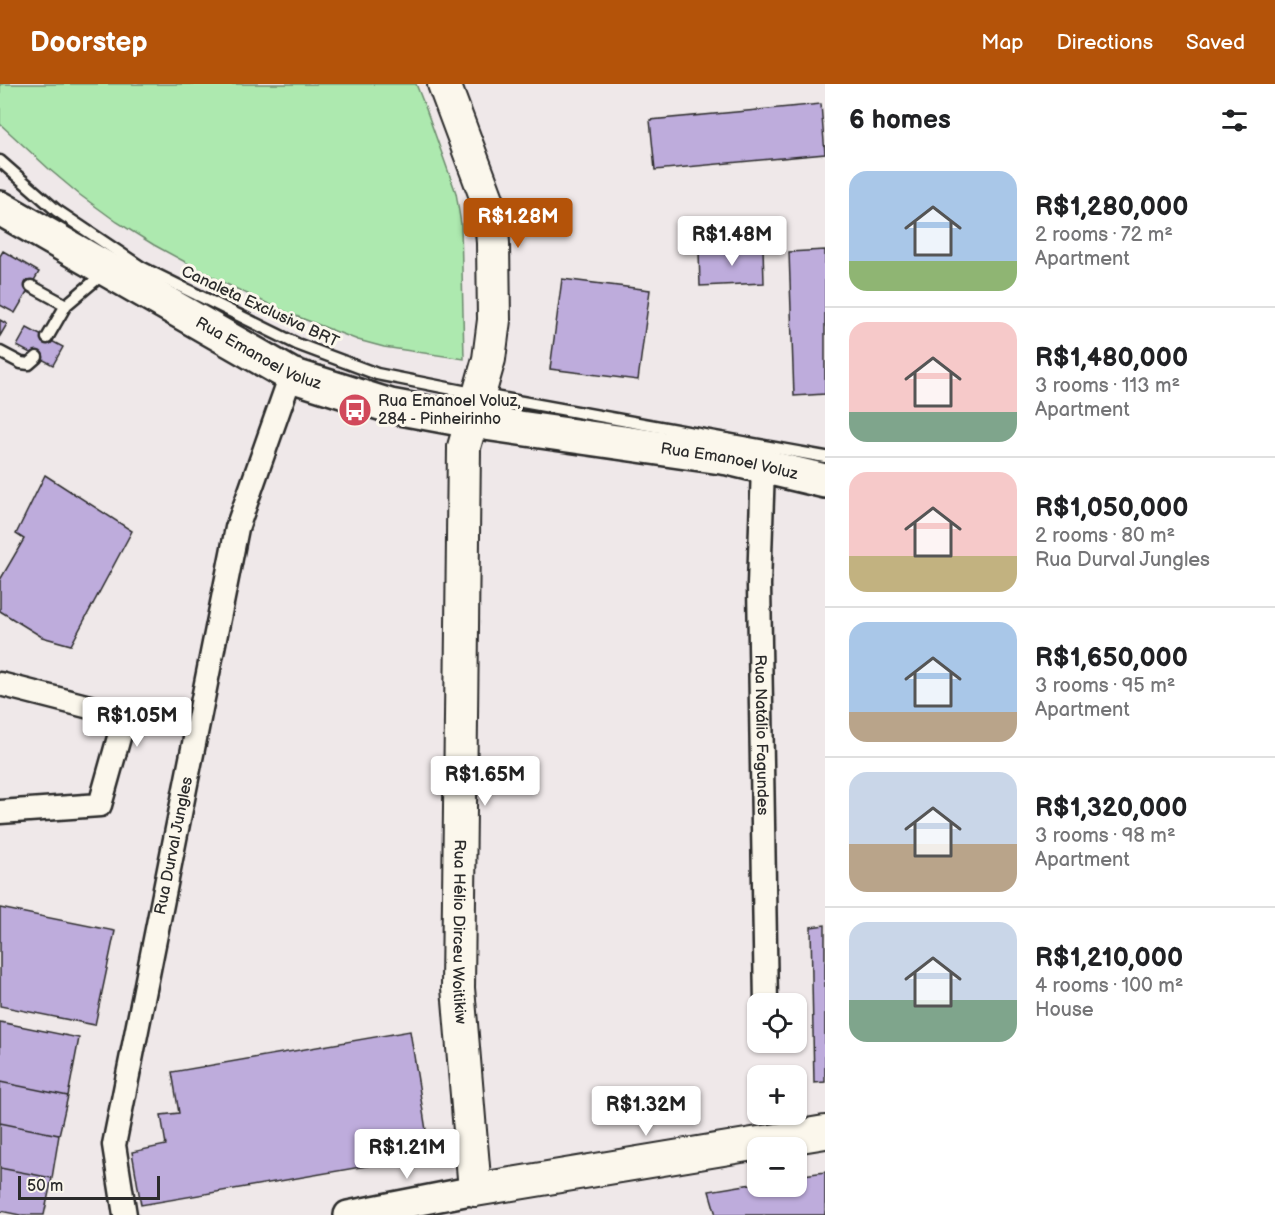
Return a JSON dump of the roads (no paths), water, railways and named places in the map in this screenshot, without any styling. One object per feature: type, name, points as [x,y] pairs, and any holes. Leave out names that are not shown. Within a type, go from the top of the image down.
[{"type":"main road","name":"Rua Hélio Dirceu Woitikiw","points":[[444,84],[490,207],[494,243],[494,320],[489,359],[464,447],[458,988],[475,1190]]},
{"type":"main road","name":"Rua Emanoel Voluz","points":[[0,208],[291,375],[390,406],[475,408],[728,458],[825,481]]},
{"type":"main road","points":[[475,1190],[825,1132]]},
{"type":"street","name":"Rua Durval Jungles","points":[[125,1215],[114,1145],[116,1134],[237,528],[291,375]]},
{"type":"street","name":"Rua Natálio Fagundes","points":[[763,467],[759,585],[766,993]]},
{"type":"street","points":[[0,684],[125,716],[100,805],[0,812]]},
{"type":"street","points":[[348,1215],[475,1190]]},
{"type":"lane","name":"Canaleta Exclusiva BRT","points":[[0,161],[56,210],[141,267],[297,344],[376,374],[475,408],[825,457]]},
{"type":"lane","points":[[47,338],[66,305],[108,270]]},
{"type":"lane","points":[[31,286],[66,305]]},
{"type":"lane","points":[[0,352],[21,363],[29,364],[37,357]]},
{"type":"place","name":"Rua Emanoel Voluz, 284 - Pinheirinho","points":[[355,410]]}]
